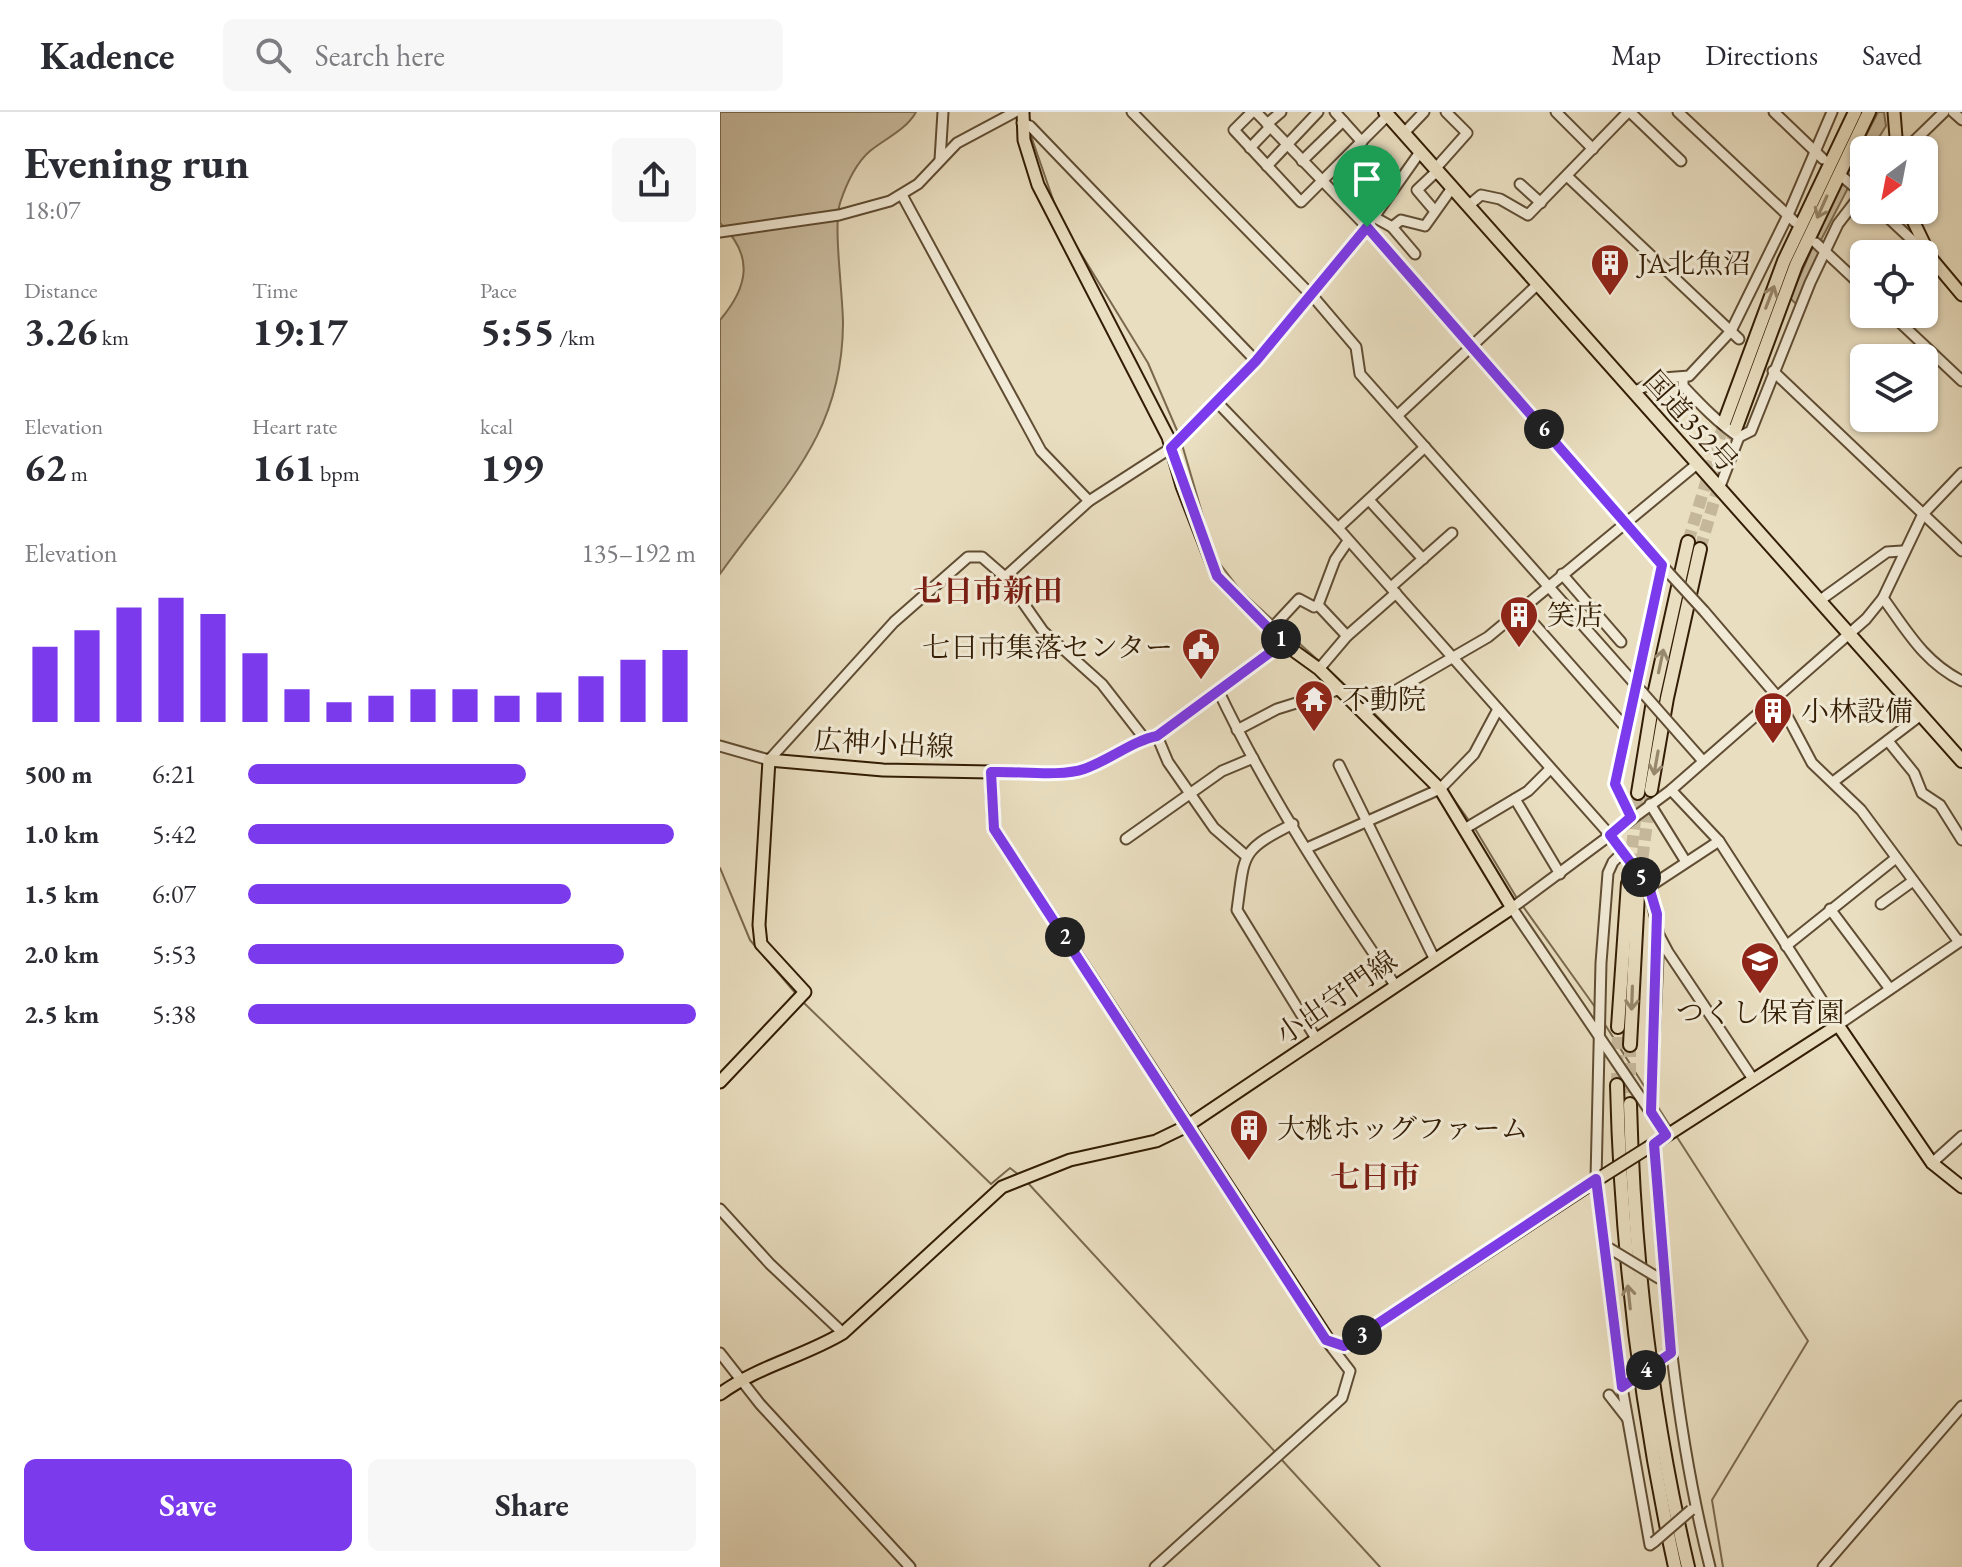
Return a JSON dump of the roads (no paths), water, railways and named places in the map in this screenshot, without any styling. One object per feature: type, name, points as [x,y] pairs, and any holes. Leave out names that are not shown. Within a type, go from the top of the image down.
[{"type":"highway","points":[[1733,430],[1784,261],[1855,112]]},
{"type":"highway","points":[[1733,430],[1796,265],[1869,112]]},
{"type":"highway","name":"国道352号","points":[[1387,114],[1819,601],[1961,756]]},
{"type":"highway","points":[[1645,792],[1654,695],[1694,546]]},
{"type":"highway","points":[[1618,1027],[1628,883]]},
{"type":"highway","points":[[1630,1045],[1644,891]]},
{"type":"highway","points":[[1617,1085],[1622,1225],[1633,1336],[1654,1466],[1675,1567]]},
{"type":"highway","points":[[1630,1104],[1634,1211],[1645,1336],[1663,1451],[1688,1567]]},
{"type":"main road","points":[[1894,112],[1896,136]]},
{"type":"main road","points":[[1023,118],[1030,163],[1051,217],[1171,448],[1217,576],[1272,628],[1283,643],[1319,669],[1362,710],[1440,789],[1512,908]]},
{"type":"main road","points":[[1938,266],[1962,295]]},
{"type":"main road","points":[[720,1082],[805,992],[761,944],[759,925],[769,760]]},
{"type":"main road","name":"広神小出線","points":[[769,760],[883,770],[991,772],[994,829],[1326,1340]]},
{"type":"main road","name":"小出守門線","points":[[720,1394],[740,1379],[843,1333],[984,1200],[1002,1187],[1070,1160],[1156,1141],[1187,1126],[1512,908]]},
{"type":"main road","points":[[1326,1340],[1344,1346],[1838,1025],[1932,1163],[1962,1187]]},
{"type":"street","points":[[940,160],[943,112]]},
{"type":"street","points":[[720,232],[853,212],[902,195],[925,178],[957,143],[1015,112]]},
{"type":"street","points":[[1132,112],[1356,347],[1360,374],[1703,761]]},
{"type":"street","points":[[1387,114],[1323,183],[1301,202],[1234,130],[1254,112],[1268,125],[1323,183],[1367,227],[1776,695],[1812,763],[1861,810],[1961,941],[1838,1025],[1719,841],[1671,790]]},
{"type":"street","points":[[1250,148],[1281,112]]},
{"type":"street","points":[[1267,166],[1318,112]]},
{"type":"street","points":[[1335,112],[1362,142]]},
{"type":"street","points":[[1404,133],[1424,112]]},
{"type":"street","points":[[1434,210],[1417,190],[1467,133],[1446,112]]},
{"type":"street","points":[[1556,112],[1593,149]]},
{"type":"street","points":[[1468,206],[1481,195],[1500,199],[1528,215],[1629,112],[1681,161]]},
{"type":"street","points":[[1678,112],[1791,218]]},
{"type":"street","points":[[1774,112],[1823,159]]},
{"type":"street","points":[[1633,392],[1663,378],[1683,377],[1731,331],[1791,218],[1814,150],[1832,112]]},
{"type":"street","points":[[1919,136],[1944,112]]},
{"type":"street","points":[[1953,112],[1962,120]]},
{"type":"street","points":[[1023,118],[1256,361]]},
{"type":"street","points":[[1302,161],[1343,121]]},
{"type":"street","points":[[1005,577],[1089,501],[1171,448],[1256,361],[1367,227],[1420,152]]},
{"type":"street","points":[[1567,176],[1739,339]]},
{"type":"street","points":[[1844,178],[1850,183]]},
{"type":"street","points":[[1520,184],[1541,203]]},
{"type":"street","points":[[1392,227],[1401,220],[1425,226],[1452,188]]},
{"type":"street","points":[[902,195],[1041,451],[1089,501]]},
{"type":"street","points":[[1683,377],[1683,386],[1733,430],[1753,428],[1773,371],[1826,251],[1838,224],[1850,209]]},
{"type":"street","points":[[1374,217],[1392,227],[1415,254]]},
{"type":"street","points":[[1895,224],[1912,240]]},
{"type":"street","points":[[1816,243],[1850,274]]},
{"type":"street","points":[[1398,415],[1537,285]]},
{"type":"street","points":[[1906,328],[1962,381]]},
{"type":"street","points":[[1773,371],[1962,551]]},
{"type":"street","points":[[1216,401],[1338,528],[1610,835],[1644,891],[1659,935],[1753,1079]]},
{"type":"street","points":[[1719,489],[1733,430]]},
{"type":"street","points":[[1338,528],[1425,447]]},
{"type":"street","points":[[1362,710],[1451,655],[1488,637],[1697,464]]},
{"type":"street","points":[[1666,1135],[1512,908],[1671,790],[1848,633],[1883,598],[1902,551],[1923,514],[1962,473]]},
{"type":"street","points":[[1369,500],[1423,559]]},
{"type":"street","points":[[1319,669],[1347,636],[1452,533]]},
{"type":"street","points":[[1318,605],[1335,560],[1348,541]]},
{"type":"street","points":[[1819,601],[1887,552],[1902,551]]},
{"type":"street","points":[[720,746],[769,760],[894,622],[968,557],[982,557],[1005,577],[1043,631],[1102,684],[1144,738]]},
{"type":"street","points":[[1631,817],[1615,784],[1634,685],[1665,569]]},
{"type":"street","points":[[1562,574],[1621,642]]},
{"type":"street","points":[[1883,598],[1922,653],[1944,672],[1962,681]]},
{"type":"street","points":[[1272,628],[1299,599],[1314,607],[1318,605]]},
{"type":"street","points":[[1318,605],[1347,636]]},
{"type":"street","points":[[1521,609],[1626,728]]},
{"type":"street","points":[[991,772],[1081,770],[1144,738],[1157,736],[1283,643]]},
{"type":"street","points":[[1218,690],[1237,730],[1337,900],[1395,985]]},
{"type":"street","points":[[1237,730],[1277,709],[1338,690]]},
{"type":"street","points":[[1307,848],[1440,789],[1474,754],[1498,709]]},
{"type":"street","points":[[1833,782],[1921,715]]},
{"type":"street","points":[[1157,736],[1168,762],[1214,828],[1245,855]]},
{"type":"street","points":[[1888,741],[1914,773],[1922,793],[1940,805],[1962,840]]},
{"type":"street","points":[[1126,839],[1222,771],[1253,758]]},
{"type":"street","points":[[1339,765],[1434,958]]},
{"type":"street","points":[[1466,828],[1540,783],[1550,769]]},
{"type":"street","points":[[1515,799],[1560,874]]},
{"type":"street","points":[[1650,804],[1686,862]]},
{"type":"street","points":[[1293,824],[1255,844],[1245,855],[1237,910],[1317,1040]]},
{"type":"street","points":[[1644,891],[1719,841]]},
{"type":"street","points":[[1623,852],[1608,873],[1601,963],[1600,1177],[1627,1419],[1650,1545],[1693,1508]]},
{"type":"street","points":[[1786,946],[1896,858]]},
{"type":"street","points":[[1881,904],[1913,881]]},
{"type":"street","points":[[1830,909],[1890,989]]},
{"type":"street","points":[[1651,1112],[1659,935]]},
{"type":"street","points":[[1932,1163],[1962,1136]]},
{"type":"street","points":[[1651,1146],[1669,1354],[1693,1508],[1710,1567]]},
{"type":"street","points":[[720,1209],[770,1264],[843,1333]]},
{"type":"street","points":[[1608,1247],[1661,1280]]},
{"type":"street","points":[[1155,1567],[1342,1398],[1350,1371],[1326,1340]]},
{"type":"street","points":[[720,1353],[910,1567]]},
{"type":"street","points":[[1623,1386],[1669,1354]]},
{"type":"street","points":[[1609,1395],[1627,1419]]},
{"type":"street","points":[[1823,1567],[1962,1406]]},
{"type":"waterway","points":[[1030,133],[1057,211]]},
{"type":"waterway","points":[[1069,234],[1148,363],[1179,435]]},
{"type":"waterway","points":[[1181,441],[1214,554]]},
{"type":"waterway","points":[[1217,560],[1240,590],[1275,622]]},
{"type":"waterway","points":[[1280,626],[1320,662]]},
{"type":"waterway","points":[[1325,666],[1364,703]]},
{"type":"waterway","points":[[1371,710],[1439,780]]},
{"type":"waterway","points":[[1448,791],[1470,822]]},
{"type":"waterway","points":[[1474,827],[1518,900]]},
{"type":"waterway","points":[[720,868],[750,940],[797,995]]},
{"type":"waterway","points":[[1522,905],[1595,1007]]},
{"type":"waterway","points":[[804,1003],[991,1184],[1010,1168],[1019,1175]]},
{"type":"waterway","points":[[1604,1023],[1648,1092]]},
{"type":"waterway","points":[[1656,1104],[1672,1129]]},
{"type":"waterway","points":[[1675,1134],[1808,1341],[1712,1500],[1723,1567]]},
{"type":"waterway","points":[[1027,1182],[1277,1454]]},
{"type":"waterway","points":[[1281,1459],[1380,1567]]},
{"type":"tunnel","points":[[1688,542],[1724,423]]},
{"type":"tunnel","points":[[1700,549],[1735,430]]},
{"type":"tunnel","points":[[1638,894],[1651,790]]},
{"type":"tunnel","points":[[1628,883],[1638,793]]},
{"type":"tunnel","points":[[1617,1085],[1618,1027]]},
{"type":"tunnel","points":[[1630,1045],[1630,1104]]},
{"type":"place","name":"JA北魚沼","points":[[1610,297]]},
{"type":"place","name":"笑店","points":[[1519,649]]},
{"type":"place","name":"七日市集落センター","points":[[1201,681]]},
{"type":"place","name":"不動院","points":[[1314,733]]},
{"type":"place","name":"小林設備","points":[[1773,745]]},
{"type":"place","name":"つくし保育園","points":[[1760,995]]},
{"type":"place","name":"大桃ホッグファーム","points":[[1249,1162]]},
{"type":"district","name":"七日市新田","points":[[988,591]]},
{"type":"district","name":"七日市","points":[[1375,1177]]}]
